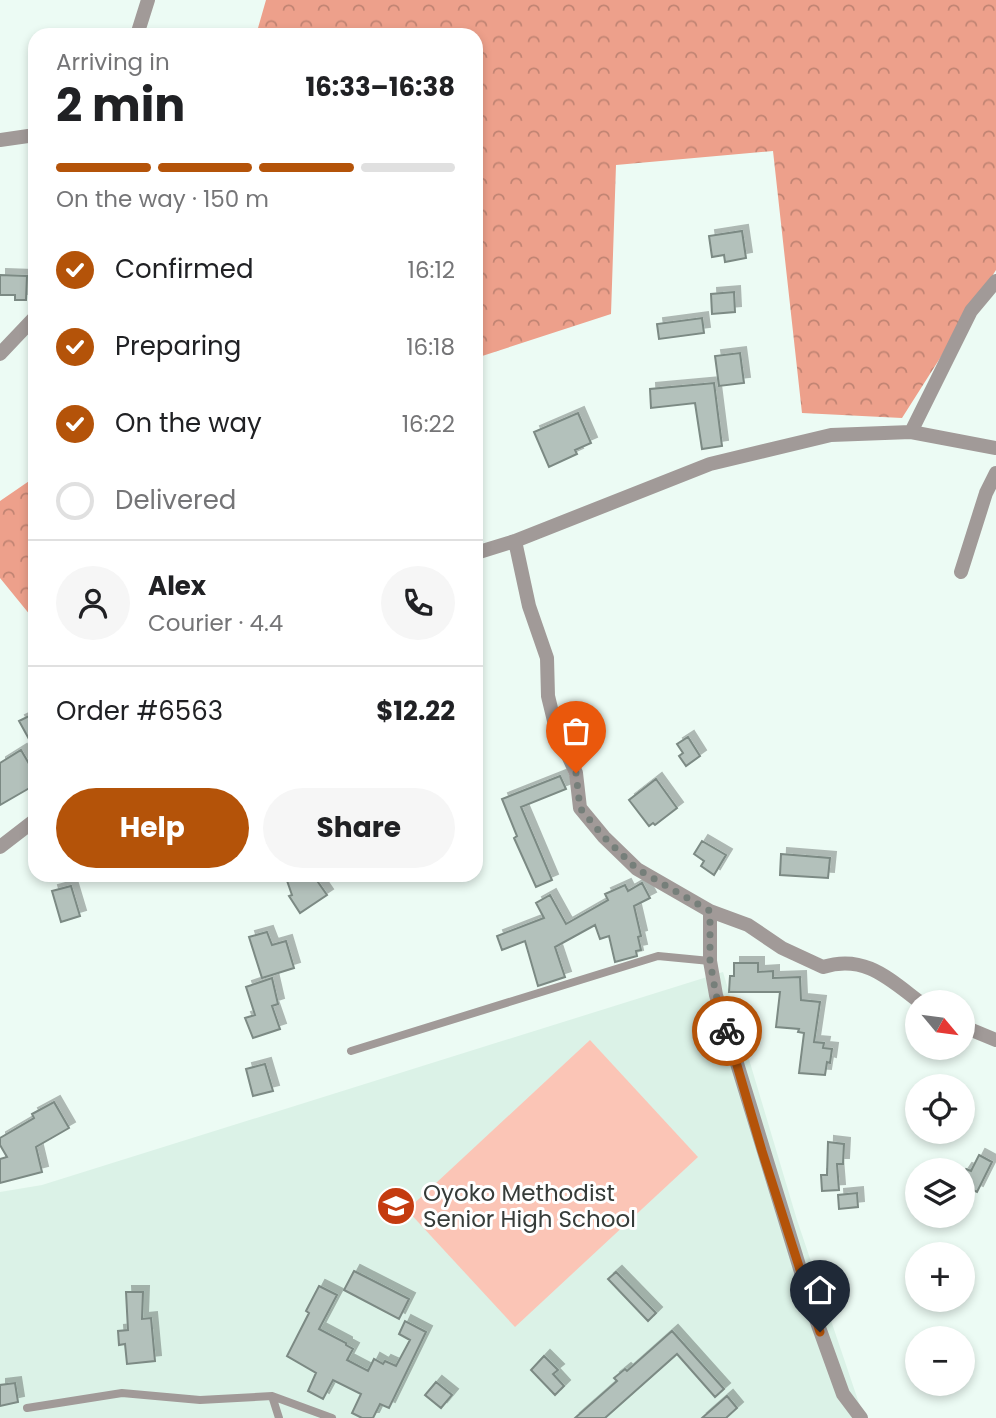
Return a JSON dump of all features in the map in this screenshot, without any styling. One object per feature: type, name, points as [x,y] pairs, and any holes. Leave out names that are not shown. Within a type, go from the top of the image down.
[{"type":"street","points":[[139,28],[148,0]]},
{"type":"street","points":[[0,140],[28,136]]},
{"type":"street","points":[[911,432],[971,312],[996,281]]},
{"type":"street","points":[[2,347],[28,323]]},
{"type":"street","points":[[483,551],[515,541],[710,464],[831,435],[911,432],[996,447]]},
{"type":"street","points":[[961,572],[986,493],[996,473]]},
{"type":"street","points":[[515,541],[529,606],[547,657],[548,696],[556,729],[576,773],[580,808],[604,837],[637,869],[710,911],[748,925],[782,948],[823,967],[840,962],[858,963],[905,992]]},
{"type":"street","points":[[0,847],[28,825]]},
{"type":"street","points":[[710,911],[710,961],[716,995],[813,1311],[843,1394],[861,1418]]},
{"type":"street","points":[[975,1031],[996,1040]]},
{"type":"lane","points":[[351,1052],[658,956],[710,961]]},
{"type":"lane","points":[[27,1408],[122,1393],[200,1400],[272,1395],[332,1418]]},
{"type":"lane","points":[[272,1395],[279,1418]]},
{"type":"shaded area","name":"Oyoko Methodist Senior High School","points":[[723,972],[797,1220],[864,1418],[0,1418],[0,1192],[42,1185]]},
{"type":"shaded area","points":[[590,1040],[698,1157],[515,1327],[407,1210]]},
{"type":"green space","points":[[266,0],[996,0],[996,270],[902,418],[802,413],[773,151],[616,165],[611,314],[483,356],[483,28],[258,28]]},
{"type":"green space","points":[[28,482],[28,612],[0,578],[0,501]]},
{"type":"building","points":[[742,231],[746,258],[725,262],[724,255],[712,257],[709,236]]},
{"type":"building","points":[[0,275],[27,276],[26,300],[15,300],[15,295],[0,295]]},
{"type":"building","points":[[734,292],[735,312],[712,314],[711,294]]},
{"type":"building","points":[[702,318],[704,333],[659,339],[657,324]]},
{"type":"building","points":[[740,353],[744,383],[719,386],[715,356]]},
{"type":"building","points":[[714,383],[722,446],[702,449],[695,403],[651,408],[650,389]]},
{"type":"building","points":[[578,413],[591,443],[575,450],[577,454],[549,467],[534,432]]},
{"type":"building","points":[[28,716],[28,737],[19,721]]},
{"type":"building","points":[[688,737],[700,756],[686,766],[679,756],[683,753],[677,744]]},
{"type":"building","points":[[21,750],[28,762],[28,789],[0,805],[0,763]]},
{"type":"building","points":[[560,776],[566,789],[521,807],[552,880],[536,887],[514,838],[517,836],[502,799]]},
{"type":"building","points":[[656,779],[677,808],[655,825],[653,823],[649,826],[629,800]]},
{"type":"building","points":[[702,841],[726,855],[714,875],[701,866],[704,861],[694,854]]},
{"type":"building","points":[[781,854],[830,858],[828,878],[780,875]]},
{"type":"building","points":[[287,882],[318,882],[327,895],[300,913],[289,896],[292,895]]},
{"type":"building","points":[[642,883],[650,898],[634,906],[641,936],[638,937],[641,950],[636,951],[637,956],[615,962],[609,936],[600,939],[595,925],[555,947],[565,977],[538,986],[525,941],[502,950],[497,936],[544,918],[536,903],[550,895],[566,924],[608,900],[605,894],[625,885],[628,891]]},
{"type":"building","points":[[71,886],[80,916],[61,922],[52,891]]},
{"type":"building","points":[[267,932],[272,945],[286,941],[294,968],[262,978],[249,937]]},
{"type":"building","points":[[734,963],[758,963],[758,972],[773,971],[773,978],[800,977],[801,1000],[820,1002],[814,1042],[824,1043],[823,1048],[832,1049],[825,1075],[799,1073],[804,1033],[798,1032],[799,1029],[776,1027],[780,992],[729,992],[730,976],[734,976]]},
{"type":"building","points":[[272,978],[278,1004],[272,1006],[280,1029],[253,1038],[245,1018],[255,1015],[246,987]]},
{"type":"building","points":[[265,1064],[273,1091],[253,1096],[246,1069]]},
{"type":"building","points":[[54,1102],[69,1128],[36,1147],[42,1172],[0,1183],[0,1159],[7,1157],[0,1145],[0,1138],[34,1118],[32,1114]]},
{"type":"building","points":[[828,1142],[844,1144],[843,1164],[837,1164],[839,1190],[822,1191],[821,1175],[827,1175]]},
{"type":"building","points":[[979,1155],[992,1162],[977,1192],[975,1191],[975,1163]]},
{"type":"building","points":[[857,1193],[858,1207],[839,1209],[838,1195]]},
{"type":"building","points":[[354,1271],[409,1299],[399,1319],[344,1290]]},
{"type":"building","points":[[616,1272],[656,1313],[648,1321],[608,1279]]},
{"type":"building","points":[[319,1286],[337,1295],[319,1329],[353,1349],[347,1360],[368,1371],[374,1359],[396,1366],[410,1340],[399,1334],[405,1321],[426,1332],[389,1408],[380,1404],[373,1418],[362,1418],[352,1413],[361,1394],[333,1380],[323,1399],[308,1391],[316,1373],[287,1356],[309,1313],[306,1311]]},
{"type":"building","points":[[126,1292],[143,1292],[142,1319],[151,1318],[155,1361],[127,1364],[125,1344],[119,1345],[118,1331],[128,1330]]},
{"type":"building","points":[[672,1331],[724,1389],[715,1397],[677,1354],[605,1418],[575,1418],[617,1381],[614,1378],[625,1369],[627,1371]]},
{"type":"building","points":[[544,1356],[558,1370],[553,1374],[564,1386],[555,1395],[531,1370]]},
{"type":"building","points":[[436,1382],[452,1395],[441,1408],[425,1395]]},
{"type":"building","points":[[15,1383],[18,1402],[0,1406],[0,1385]]},
{"type":"building","points":[[727,1396],[737,1408],[726,1418],[702,1418]]},
{"type":"way so far","points":[[576,773],[580,808],[604,837],[637,869],[710,911],[710,961],[716,995],[727,1031]]},
{"type":"place","name":"Oyoko Methodist Senior High School","points":[[396,1206]]},
{"type":"route","points":[[727,1031],[820,1332]]}]
